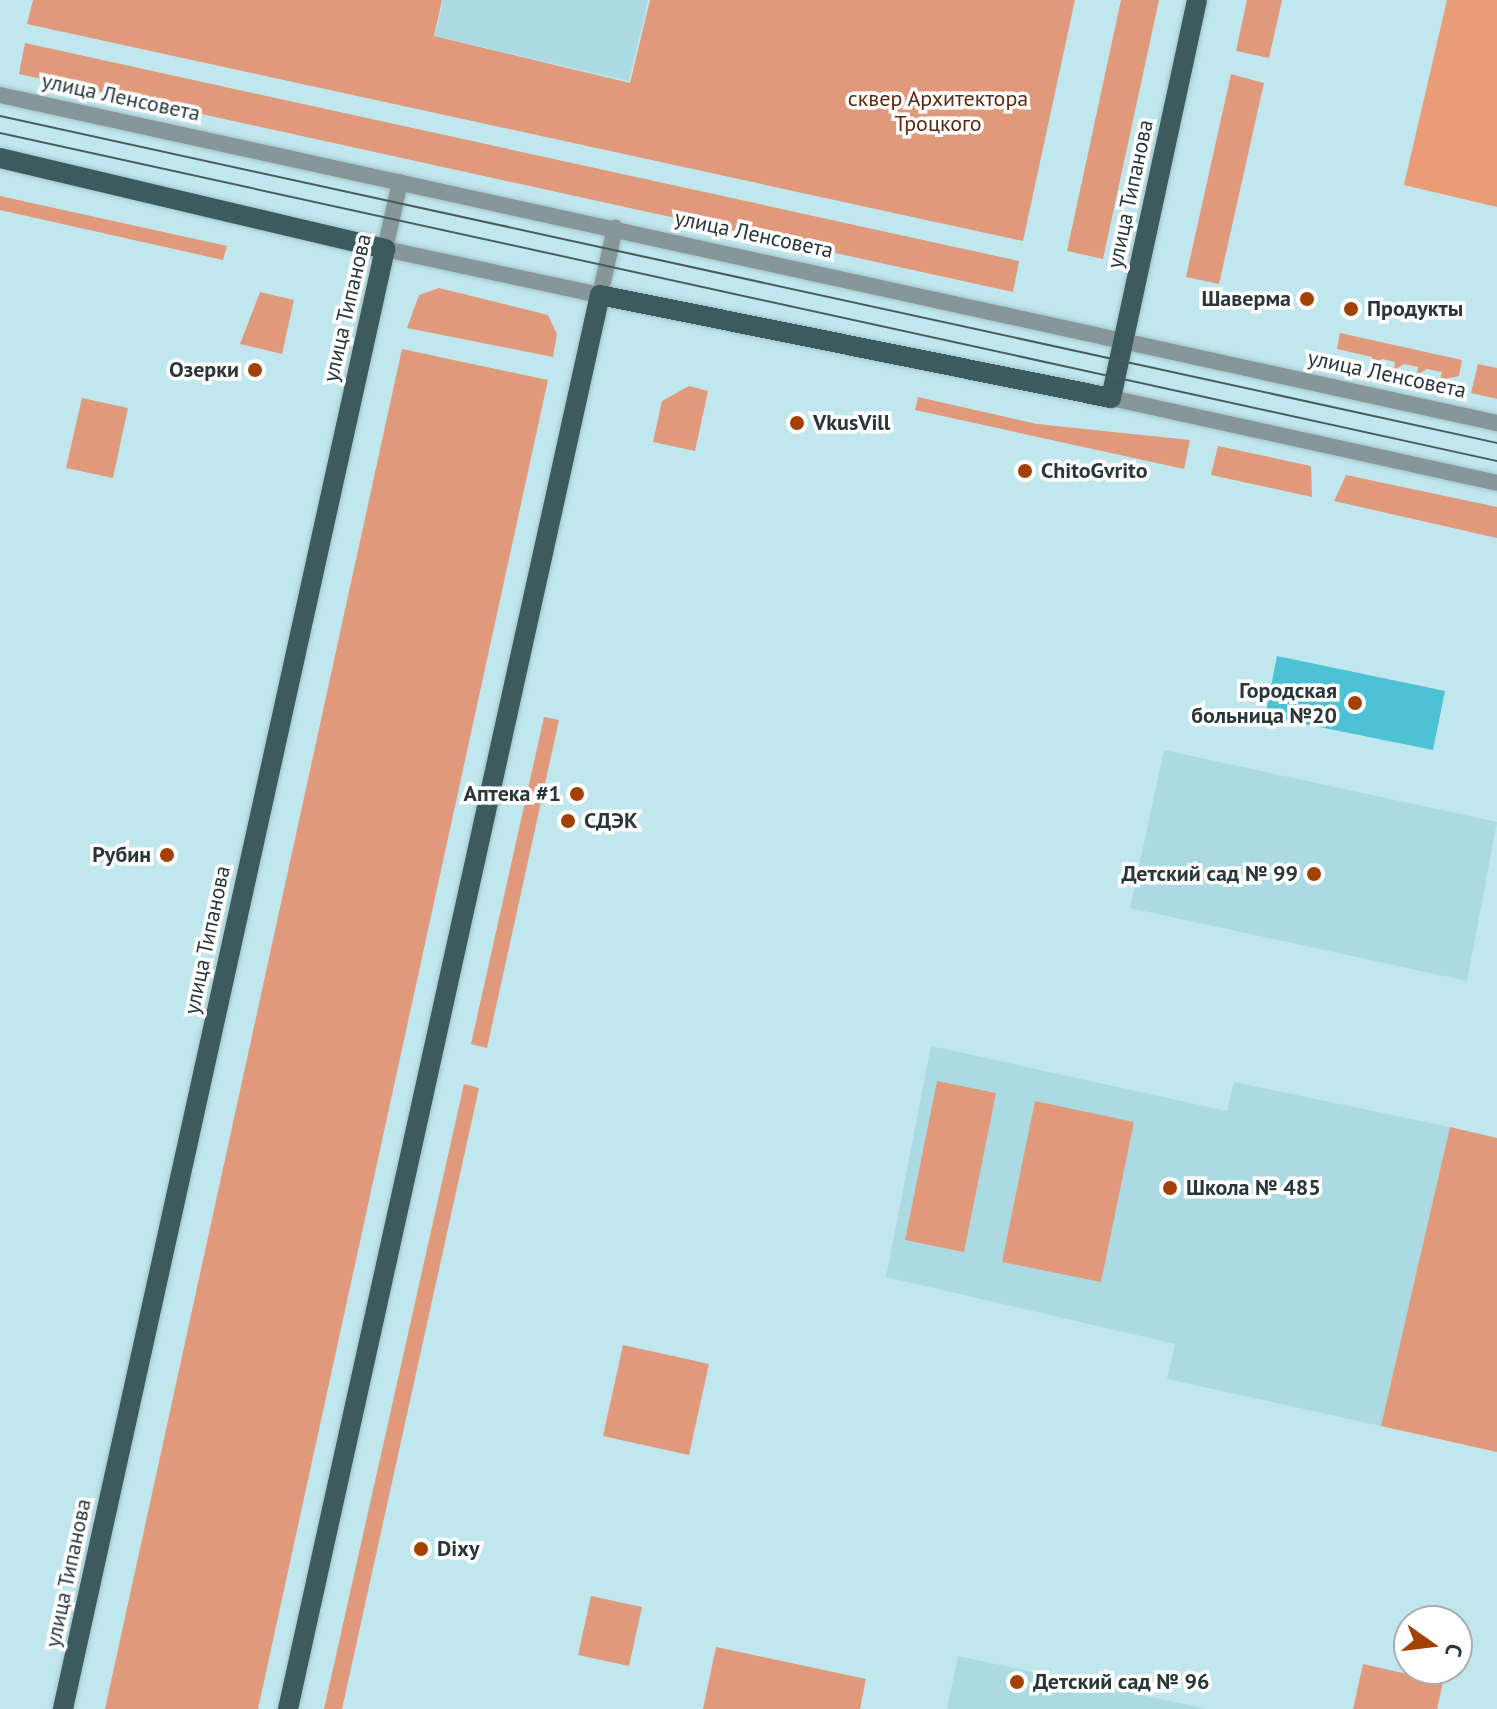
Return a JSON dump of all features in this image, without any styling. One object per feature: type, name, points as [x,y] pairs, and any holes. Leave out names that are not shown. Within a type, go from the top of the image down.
[{"type":"main road","name":"улица Типанова","points":[[1111,398],[1197,0]]},
{"type":"main road","points":[[0,158],[385,249]]},
{"type":"main road","name":"улица Типанова","points":[[63,1709],[385,249]]},
{"type":"main road","points":[[288,1709],[600,295],[1111,398]]},
{"type":"street","name":"улица Ленсовета","points":[[0,95],[1497,423]]},
{"type":"street","name":"улица Типанова","points":[[385,249],[400,182]]},
{"type":"street","points":[[385,249],[600,295],[615,228]]},
{"type":"street","points":[[1111,398],[1497,483]]},
{"type":"shaded area","points":[[443,0],[648,0],[629,81],[435,36]]},
{"type":"shaded area","points":[[1447,0],[1497,0],[1497,207],[1404,185]]},
{"type":"shaded area","name":"Детский сад № 99","points":[[1164,750],[1497,822],[1467,981],[1130,908]]},
{"type":"shaded area","name":"Школа № 485","points":[[931,1046],[1227,1111],[1234,1082],[1450,1127],[1381,1426],[1167,1379],[1175,1344],[886,1277]]},
{"type":"shaded area","name":"Детский сад № 96","points":[[958,1656],[1207,1709],[947,1709]]},
{"type":"green space","name":"сквер Архитектора Троцкого","points":[[33,0],[442,0],[434,36],[630,83],[650,0],[1075,0],[1023,241],[27,24]]},
{"type":"green space","points":[[1121,0],[1159,0],[1103,259],[1067,251]]},
{"type":"green space","points":[[1247,0],[1282,0],[1269,58],[1236,51]]},
{"type":"green space","points":[[25,43],[1019,261],[1013,292],[19,74]]},
{"type":"green space","points":[[1231,74],[1264,83],[1219,284],[1186,277]]},
{"type":"green space","points":[[0,196],[227,246],[223,260],[0,210]]},
{"type":"green space","points":[[439,288],[548,315],[557,334],[553,357],[407,328],[419,295]]},
{"type":"green space","points":[[260,292],[294,300],[282,354],[240,344]]},
{"type":"green space","points":[[1340,333],[1462,360],[1459,376],[1440,380],[1442,372],[1427,369],[1417,375],[1418,367],[1404,364],[1394,370],[1395,362],[1382,359],[1371,365],[1372,357],[1337,349]]},
{"type":"green space","points":[[402,349],[548,380],[258,1709],[105,1709]]},
{"type":"green space","points":[[1478,364],[1497,368],[1497,399],[1471,393]]},
{"type":"green space","points":[[689,386],[708,391],[695,451],[653,442],[662,401]]},
{"type":"green space","points":[[918,397],[1037,424],[1190,440],[1184,469],[915,410]]},
{"type":"green space","points":[[82,398],[128,408],[113,478],[66,468]]},
{"type":"green space","points":[[1218,446],[1311,466],[1312,497],[1211,475]]},
{"type":"green space","points":[[1346,475],[1497,507],[1497,538],[1334,501]]},
{"type":"green space","points":[[544,717],[559,720],[487,1048],[471,1044]]},
{"type":"green space","points":[[937,1081],[996,1093],[964,1252],[905,1240]]},
{"type":"green space","points":[[464,1084],[479,1088],[342,1709],[324,1709]]},
{"type":"green space","points":[[1035,1101],[1134,1122],[1101,1282],[1002,1262]]},
{"type":"green space","points":[[1450,1127],[1497,1138],[1497,1452],[1381,1426]]},
{"type":"green space","points":[[623,1345],[709,1364],[689,1455],[603,1436]]},
{"type":"green space","points":[[591,1596],[642,1607],[629,1666],[578,1655]]},
{"type":"green space","points":[[716,1647],[866,1679],[860,1709],[703,1709]]},
{"type":"green space","points":[[1363,1664],[1393,1671],[1393,1685],[1442,1685],[1437,1709],[1353,1709]]},
{"type":"building","name":"Городская больница №20","points":[[1277,656],[1445,691],[1433,750],[1265,716]]},
{"type":"tram line","points":[[0,116],[1497,443]]},
{"type":"tram line","points":[[0,133],[1497,461]]},
{"type":"place","name":"Шаверма","points":[[1307,299]]},
{"type":"place","name":"Продукты","points":[[1351,309]]},
{"type":"place","name":"Озерки","points":[[255,370]]},
{"type":"place","name":"VkusVill","points":[[797,423]]},
{"type":"place","name":"ChitoGvrito","points":[[1025,471]]},
{"type":"place","name":"Городская больница №20","points":[[1355,703]]},
{"type":"place","name":"Аптека #1","points":[[577,794]]},
{"type":"place","name":"СДЭК","points":[[568,821]]},
{"type":"place","name":"Рубин","points":[[167,855]]},
{"type":"place","name":"Детский сад № 99","points":[[1314,874]]},
{"type":"place","name":"Школа № 485","points":[[1170,1188]]},
{"type":"place","name":"Dixy","points":[[421,1549]]},
{"type":"place","name":"Детский сад № 96","points":[[1017,1682]]}]
